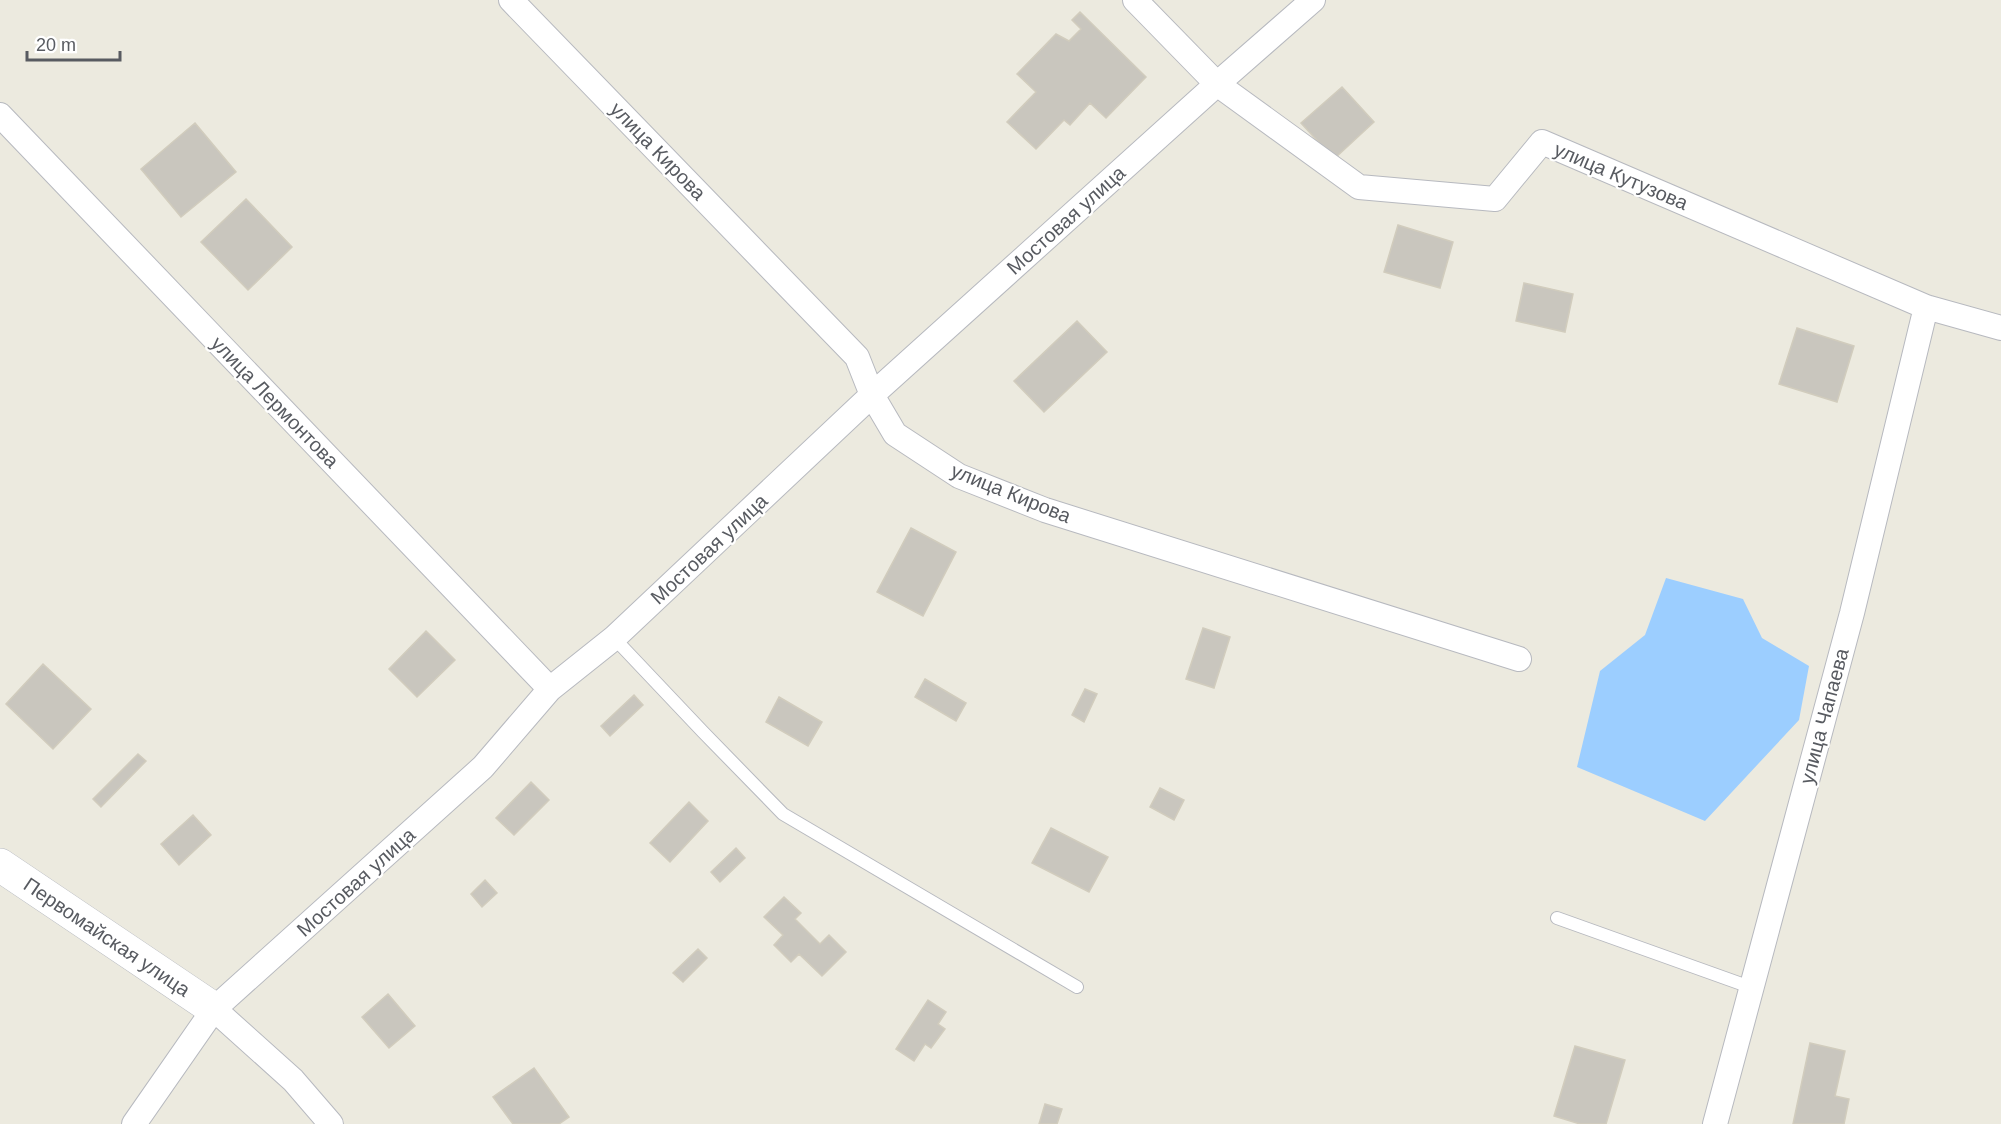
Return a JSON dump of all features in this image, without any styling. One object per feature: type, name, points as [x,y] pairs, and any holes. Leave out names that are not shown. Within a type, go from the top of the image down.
[{"type":"street","name":"улица Кирова","points":[[511,0],[857,357],[872,395],[895,434],[959,476],[1045,510],[1520,659]]},
{"type":"street","name":"улица Кутузова","points":[[1136,0],[1217,84],[1359,187],[1495,200],[1542,142],[1926,307],[2001,328]]},
{"type":"street","name":"Мостовая улица","points":[[134,1124],[214,1009],[483,767],[550,689],[614,638],[872,395],[1313,0]]},
{"type":"street","name":"улица Лермонтова","points":[[0,114],[550,689]]},
{"type":"street","name":"улица Чапаева","points":[[1715,1124],[1852,613],[1926,307]]},
{"type":"street","name":"Первомайская улица","points":[[0,865],[214,1009]]},
{"type":"street","points":[[214,1009],[293,1080],[331,1124]]},
{"type":"lane","points":[[614,638],[783,814],[1077,987]]},
{"type":"lane","points":[[1557,918],[1750,987]]},
{"type":"water","points":[[1666,578],[1743,599],[1762,638],[1809,666],[1799,720],[1705,821],[1577,767],[1600,671],[1645,635]]},
{"type":"building","points":[[1080,12],[1146,77],[1106,118],[1090,103],[1070,125],[1064,120],[1036,149],[1007,122],[1036,92],[1017,74],[1056,34],[1069,41],[1081,29],[1072,20]]},
{"type":"building","points":[[1342,87],[1374,122],[1334,159],[1301,123]]},
{"type":"building","points":[[195,123],[236,172],[181,217],[141,169]]},
{"type":"building","points":[[246,199],[292,247],[248,290],[201,242]]},
{"type":"building","points":[[1398,225],[1453,242],[1440,288],[1384,272]]},
{"type":"building","points":[[1524,283],[1573,294],[1565,332],[1516,321]]},
{"type":"building","points":[[1077,321],[1107,352],[1044,412],[1014,381]]},
{"type":"building","points":[[1797,328],[1854,346],[1837,402],[1779,384]]},
{"type":"building","points":[[911,528],[956,552],[923,616],[877,592]]},
{"type":"building","points":[[1203,628],[1230,637],[1214,688],[1186,679]]},
{"type":"building","points":[[426,631],[455,660],[417,697],[389,669]]},
{"type":"building","points":[[43,664],[91,709],[53,749],[6,704]]},
{"type":"building","points":[[925,679],[966,703],[956,721],[915,697]]},
{"type":"building","points":[[1085,689],[1097,694],[1084,722],[1072,715]]},
{"type":"building","points":[[634,695],[643,705],[610,736],[601,726]]},
{"type":"building","points":[[779,697],[822,722],[808,746],[766,722]]},
{"type":"building","points":[[138,754],[146,761],[101,807],[93,799]]},
{"type":"building","points":[[531,782],[549,800],[514,835],[496,818]]},
{"type":"building","points":[[1160,788],[1184,800],[1174,820],[1150,807]]},
{"type":"building","points":[[689,802],[708,821],[670,862],[650,843]]},
{"type":"building","points":[[193,815],[211,835],[179,865],[161,844]]},
{"type":"building","points":[[1051,828],[1108,857],[1089,892],[1032,863]]},
{"type":"building","points":[[736,848],[745,858],[720,882],[711,872]]},
{"type":"building","points":[[485,880],[497,893],[482,907],[471,894]]},
{"type":"building","points":[[784,897],[801,913],[795,919],[820,944],[829,935],[846,952],[822,976],[799,954],[791,962],[774,945],[783,935],[764,917]]},
{"type":"building","points":[[698,949],[707,958],[683,982],[673,973]]},
{"type":"building","points":[[388,994],[415,1026],[389,1048],[362,1017]]},
{"type":"building","points":[[928,1000],[946,1012],[938,1024],[945,1029],[931,1048],[925,1044],[914,1061],[896,1049]]},
{"type":"building","points":[[1810,1043],[1845,1051],[1835,1096],[1849,1099],[1844,1124],[1793,1124]]},
{"type":"building","points":[[1575,1046],[1625,1060],[1606,1124],[1580,1124],[1554,1116]]},
{"type":"building","points":[[534,1068],[569,1117],[559,1124],[513,1124],[493,1097]]},
{"type":"building","points":[[1045,1104],[1062,1109],[1057,1124],[1039,1124]]}]
